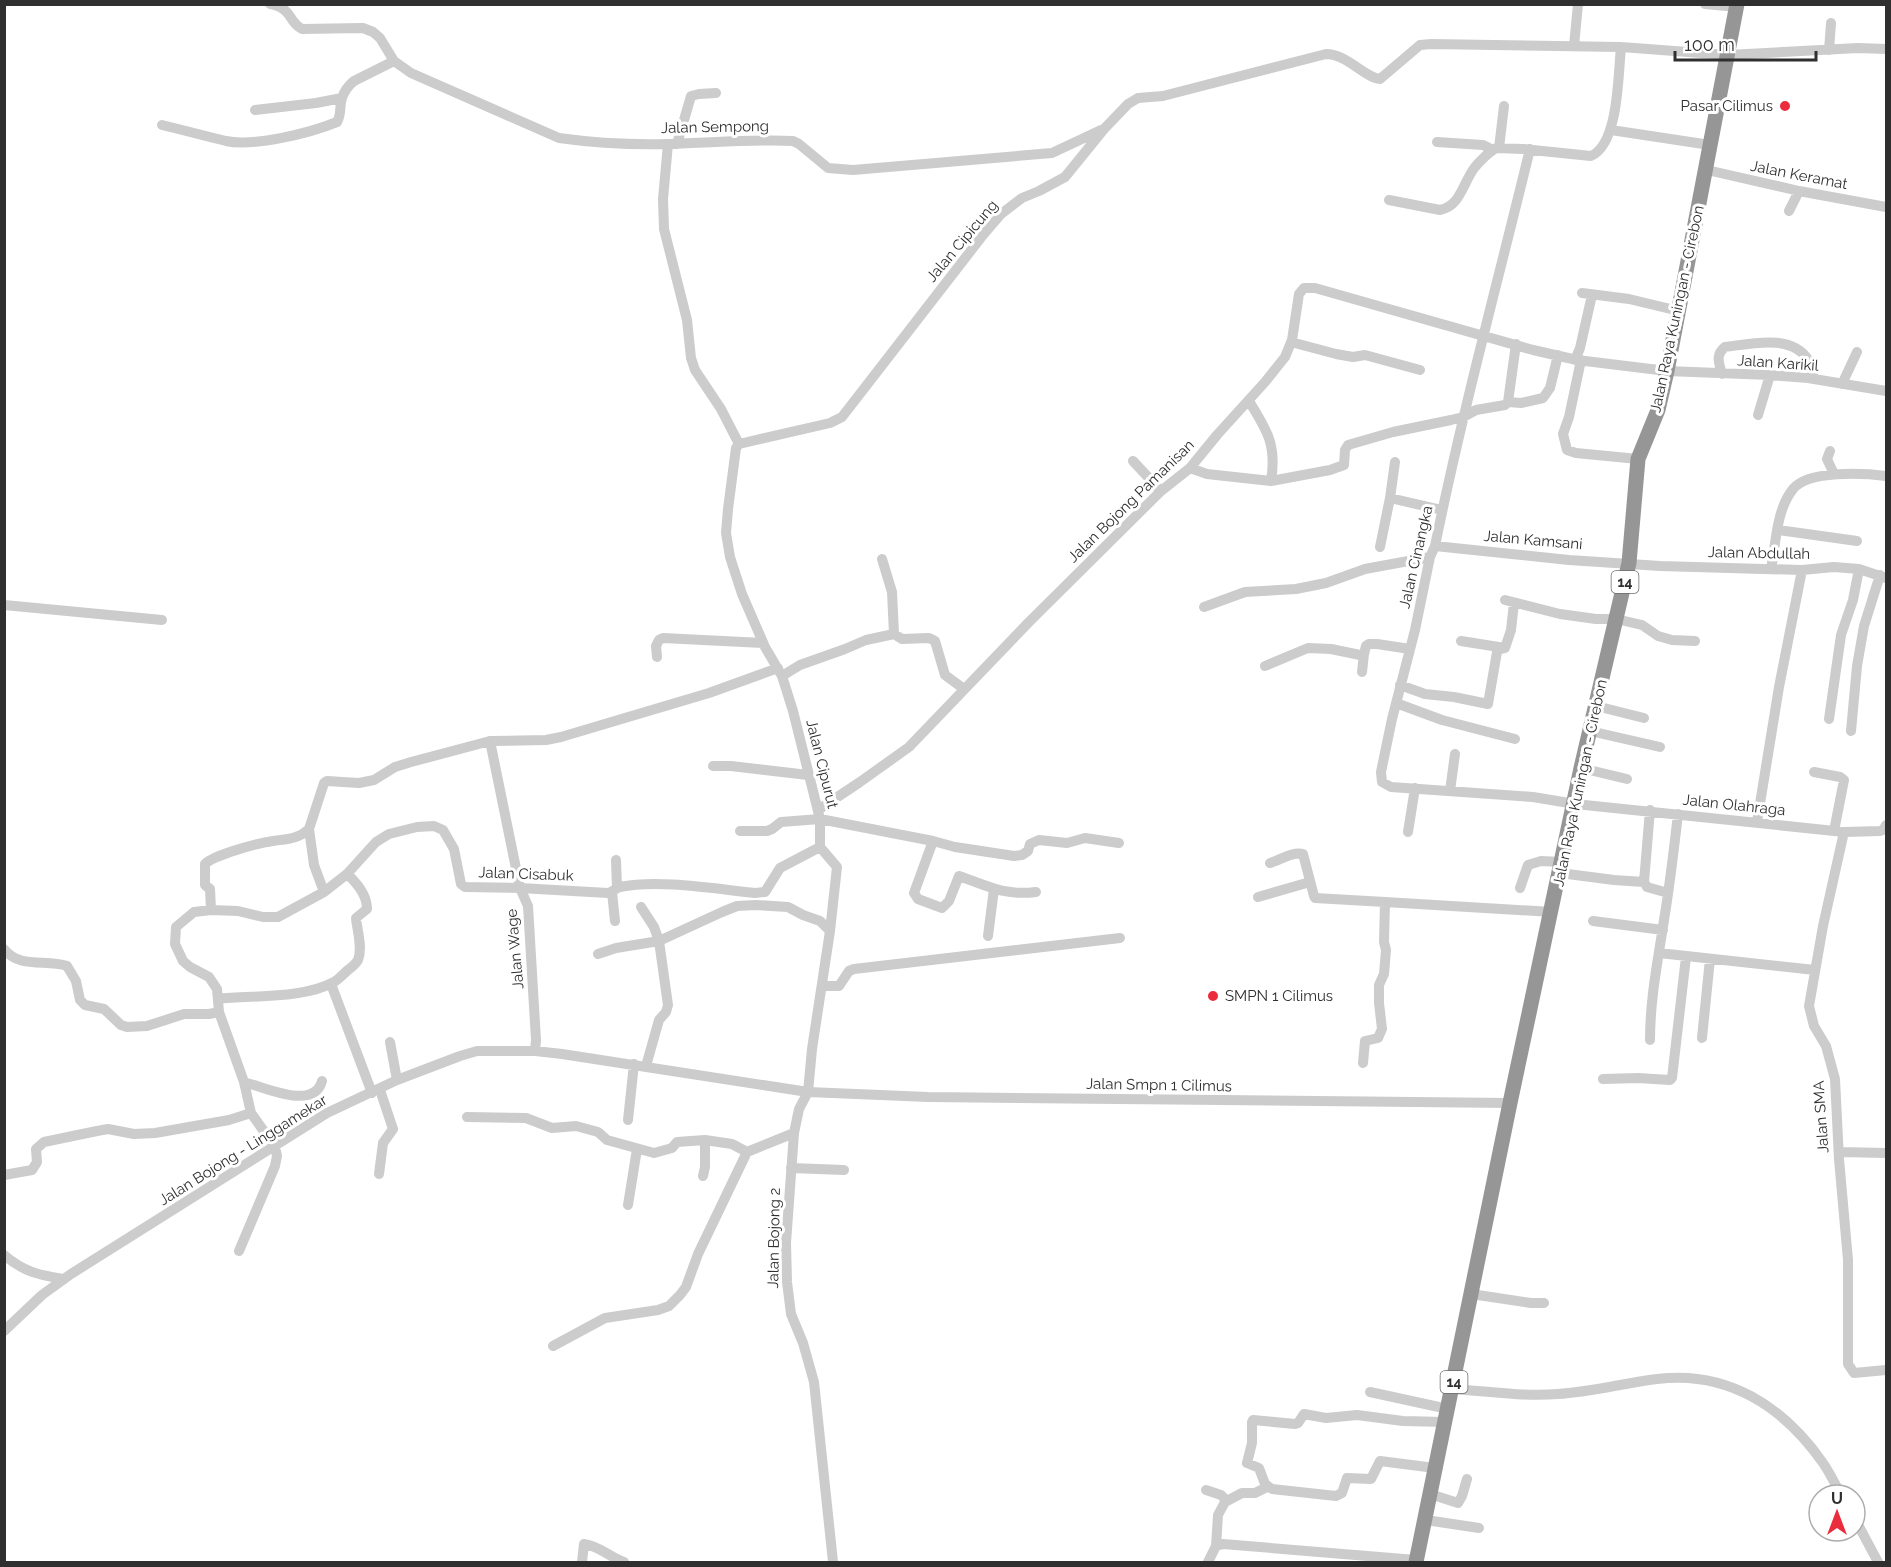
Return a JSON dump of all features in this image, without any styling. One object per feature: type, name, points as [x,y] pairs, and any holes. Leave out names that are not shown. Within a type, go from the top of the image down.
[{"type":"highway","name":"Jalan Raya Kuningan - Cirebon","points":[[1416,1561],[1581,768],[1629,562],[1638,459],[1658,410],[1667,371],[1737,6]]},
{"type":"street","name":"Jalan Sempong","points":[[270,4],[281,7],[290,15],[296,26],[309,30],[363,28],[373,32],[380,38],[394,61],[411,73],[559,138],[586,142],[673,144],[710,141],[793,141],[828,168],[853,170],[1052,153],[1098,131]]},
{"type":"street","points":[[1578,4],[1574,46],[1728,55],[1887,49]]},
{"type":"street","points":[[1706,4],[1737,6]]},
{"type":"street","points":[[1829,50],[1831,23]]},
{"type":"street","name":"Jalan Cipicung","points":[[739,444],[830,423],[842,417],[1001,214],[1022,198],[1065,177],[1098,131],[1138,98],[1162,96],[1303,58],[1331,54],[1380,79],[1420,45],[1574,46]]},
{"type":"street","points":[[1437,142],[1483,145],[1496,149],[1530,149],[1591,156],[1597,154],[1611,130],[1621,47]]},
{"type":"street","points":[[162,125],[226,141],[262,141],[293,135],[337,122],[340,118],[342,98],[354,81],[394,61]]},
{"type":"street","points":[[716,93],[691,96],[673,144],[663,199],[664,229],[687,320],[691,358],[695,370],[721,409],[739,444]]},
{"type":"street","points":[[255,110],[342,98]]},
{"type":"street","points":[[1389,200],[1440,210],[1447,209],[1454,204],[1476,166],[1496,149],[1504,106]]},
{"type":"street","points":[[1611,130],[1710,145]]},
{"type":"street","name":"Jalan Cinangka","points":[[1530,149],[1463,417],[1435,546],[1430,557],[1400,685],[1381,778],[1391,787],[1533,797],[1575,804]]},
{"type":"street","name":"Jalan Keramat","points":[[1707,170],[1799,191],[1887,207]]},
{"type":"street","points":[[1789,211],[1799,191]]},
{"type":"street","name":"Jalan Bojong Pamanisan","points":[[819,815],[909,747],[1029,622],[1161,491],[1190,468],[1281,363],[1292,342],[1300,291],[1308,287],[1558,356],[1667,371]]},
{"type":"street","points":[[1638,459],[1576,453],[1567,450],[1563,434],[1569,417],[1587,294],[1629,299],[1679,311]]},
{"type":"street","points":[[1292,342],[1343,356],[1365,356],[1420,370]]},
{"type":"street","points":[[1722,374],[1718,358],[1725,347],[1775,342],[1790,346],[1802,353],[1810,362],[1814,379]]},
{"type":"street","points":[[1508,402],[1516,345]]},
{"type":"street","points":[[1842,384],[1857,352]]},
{"type":"street","points":[[1190,468],[1207,474],[1271,481],[1330,470],[1345,462],[1345,450],[1348,445],[1393,432],[1463,417],[1476,410],[1504,405],[1508,402],[1521,403],[1543,398],[1550,388],[1558,356]]},
{"type":"street","name":"Jalan Karikil","points":[[1667,371],[1770,375],[1814,379],[1887,391]]},
{"type":"street","points":[[1758,416],[1770,375]]},
{"type":"street","points":[[1249,401],[1268,433],[1273,465],[1271,481]]},
{"type":"street","name":"Jalan Cipurut","points":[[739,444],[732,468],[726,533],[730,557],[741,594],[763,643],[780,673],[793,711],[819,815],[820,847]]},
{"type":"street","points":[[1830,451],[1827,459],[1834,474]]},
{"type":"street","points":[[1133,460],[1161,491]]},
{"type":"street","points":[[1380,547],[1395,462]]},
{"type":"street","points":[[1771,569],[1778,530],[1787,500],[1792,490],[1800,482],[1834,474],[1887,476]]},
{"type":"street","points":[[1390,498],[1442,510]]},
{"type":"street","points":[[1778,530],[1857,541]]},
{"type":"street","name":"Jalan Kamsani","points":[[1435,546],[1569,560],[1629,562]]},
{"type":"street","points":[[1204,607],[1245,592],[1296,589],[1326,583],[1365,569],[1430,557]]},
{"type":"street","points":[[882,559],[892,592],[894,634]]},
{"type":"street","name":"Jalan Abdullah","points":[[1629,562],[1660,566],[1802,570],[1834,567],[1858,569],[1883,577]]},
{"type":"street","points":[[1829,719],[1839,644],[1853,600],[1858,569]]},
{"type":"street","points":[[1757,822],[1779,687],[1802,570]]},
{"type":"street","points":[[1851,731],[1854,687],[1864,626],[1883,577]]},
{"type":"street","points":[[1506,648],[1511,630],[1509,602],[1560,614],[1616,619],[1642,625],[1658,636],[1672,640],[1695,641]]},
{"type":"street","points":[[4,605],[162,620]]},
{"type":"street","points":[[324,892],[314,865],[309,829],[327,780],[359,783],[374,780],[384,773],[411,762],[490,741],[546,740],[561,737],[780,673],[866,640],[894,634],[903,639],[929,638],[935,641],[945,675],[964,689]]},
{"type":"street","points":[[657,657],[656,646],[663,638],[763,643]]},
{"type":"street","points":[[1461,641],[1506,648]]},
{"type":"street","points":[[1362,672],[1366,646],[1373,643],[1410,649]]},
{"type":"street","points":[[1265,666],[1308,648],[1364,654]]},
{"type":"street","points":[[1400,685],[1425,694],[1488,704],[1497,652],[1506,648]]},
{"type":"street","points":[[1396,703],[1442,720],[1515,739]]},
{"type":"street","points":[[1596,706],[1644,718]]},
{"type":"street","points":[[1590,731],[1660,747]]},
{"type":"street","name":"Jalan Wage","points":[[490,741],[520,888],[528,906],[535,1051]]},
{"type":"street","points":[[1450,791],[1455,754]]},
{"type":"street","points":[[714,766],[732,766],[808,776]]},
{"type":"street","points":[[1581,768],[1627,779]]},
{"type":"street","name":"Jalan SMA","points":[[1814,772],[1840,777],[1844,780],[1839,832],[1809,1006],[1814,1026],[1826,1046],[1835,1079],[1848,1260],[1848,1364],[1854,1373],[1887,1370]]},
{"type":"street","points":[[1408,832],[1415,788]]},
{"type":"street","name":"Jalan Olahraga","points":[[1575,804],[1650,810],[1839,832],[1883,831],[1887,825]]},
{"type":"street","points":[[1650,810],[1644,882],[1647,887],[1668,893]]},
{"type":"street","points":[[1650,1040],[1653,983],[1663,930],[1678,814]]},
{"type":"street","points":[[740,831],[767,831],[781,822],[819,815],[955,847],[1014,856],[1022,855],[1028,851],[1030,844],[1039,840],[1067,843],[1085,838],[1119,843]]},
{"type":"street","name":"Jalan Cisabuk","points":[[251,1113],[244,1082],[219,1012],[217,988],[213,981],[204,974],[187,965],[176,944],[175,930],[178,924],[194,912],[238,911],[263,917],[278,917],[324,892],[347,874],[376,842],[389,834],[434,826],[443,831],[454,849],[463,886],[614,890],[638,885],[675,885],[765,892],[780,868],[820,847]]},
{"type":"street","points":[[211,910],[210,889],[205,885],[204,880],[205,864],[208,860],[269,842],[296,837],[309,829]]},
{"type":"street","points":[[933,841],[914,893],[918,899],[942,908],[949,901],[958,876],[994,889],[1018,894],[1036,892]]},
{"type":"street","points":[[808,1092],[837,867],[820,847]]},
{"type":"street","points":[[1270,863],[1296,853],[1303,854],[1314,896],[1318,898],[1552,912]]},
{"type":"street","points":[[615,921],[616,860]]},
{"type":"street","points":[[1520,888],[1528,865],[1541,861],[1614,880],[1644,882]]},
{"type":"street","points":[[218,999],[280,995],[312,990],[331,984],[354,965],[358,959],[359,944],[356,918],[367,909],[367,901],[356,882],[347,874]]},
{"type":"street","points":[[1258,897],[1310,882]]},
{"type":"street","points":[[988,936],[994,889]]},
{"type":"street","points":[[1363,1064],[1365,1041],[1378,1038],[1382,1029],[1379,988],[1384,974],[1386,950],[1384,942],[1385,902]]},
{"type":"street","points":[[598,954],[616,948],[659,941],[737,906],[788,907],[820,921],[830,931]]},
{"type":"street","points":[[641,907],[654,927],[659,941],[668,1005],[666,1012],[659,1020],[646,1066]]},
{"type":"street","points":[[1593,921],[1663,930]]},
{"type":"street","points":[[823,986],[839,986],[849,971],[854,969],[1119,938]]},
{"type":"street","points":[[4,949],[18,960],[58,963],[67,966],[76,981],[80,1000],[86,1005],[104,1009],[121,1025],[127,1027],[147,1026],[184,1014],[219,1012]]},
{"type":"street","points":[[1659,953],[1815,970]]},
{"type":"street","points":[[1603,1079],[1670,1080],[1672,1078],[1686,957]]},
{"type":"street","points":[[1701,1038],[1710,959]]},
{"type":"street","points":[[331,984],[393,1129],[383,1143],[379,1174]]},
{"type":"street","points":[[390,1042],[397,1080]]},
{"type":"street","name":"Jalan Bojong - Linggamekar","points":[[4,1331],[42,1295],[63,1279],[327,1113],[397,1080],[477,1051],[535,1051],[634,1064],[808,1092]]},
{"type":"street","points":[[627,1120],[634,1064]]},
{"type":"street","points":[[244,1082],[296,1097],[313,1095],[322,1081]]},
{"type":"street","name":"Jalan Smpn 1 Cilimus","points":[[808,1092],[963,1097],[1510,1103]]},
{"type":"street","name":"Jalan Bojong 2","points":[[808,1092],[799,1109],[790,1168],[786,1243],[787,1282],[790,1314],[803,1343],[814,1387],[833,1563]]},
{"type":"street","points":[[4,1175],[32,1170],[37,1162],[36,1149],[40,1144],[54,1139],[108,1129],[134,1134],[155,1133],[229,1120],[251,1113],[275,1147],[277,1156],[275,1166],[239,1251]]},
{"type":"street","points":[[467,1117],[526,1118],[552,1128],[576,1126],[598,1132],[607,1140],[637,1149],[658,1152],[672,1148],[677,1142],[705,1140],[732,1144],[747,1152]]},
{"type":"street","points":[[553,1346],[605,1318],[658,1310],[669,1306],[686,1287],[698,1254],[747,1152],[794,1133]]},
{"type":"street","points":[[703,1176],[705,1140]]},
{"type":"street","points":[[628,1205],[637,1149]]},
{"type":"street","points":[[1839,1152],[1887,1153]]},
{"type":"street","points":[[790,1168],[844,1170]]},
{"type":"street","points":[[4,1255],[18,1267],[39,1275],[63,1279]]},
{"type":"street","points":[[1471,1294],[1531,1304],[1544,1303]]},
{"type":"street","points":[[1452,1389],[1557,1394],[1658,1378],[1705,1379],[1754,1396],[1775,1411],[1796,1430],[1816,1454],[1834,1483]]},
{"type":"street","points":[[1370,1392],[1446,1416]]},
{"type":"street","points":[[1267,1487],[1259,1468],[1247,1463],[1253,1420],[1295,1424],[1304,1414],[1326,1418],[1357,1415],[1403,1421],[1446,1416]]},
{"type":"street","points":[[1208,1563],[1216,1546],[1218,1515],[1225,1502],[1242,1493],[1255,1493],[1267,1487],[1336,1496],[1342,1493],[1347,1478],[1371,1479],[1380,1461],[1436,1468]]},
{"type":"street","points":[[1430,1494],[1458,1503],[1467,1479]]},
{"type":"street","points":[[1206,1490],[1221,1495],[1225,1502]]},
{"type":"street","points":[[1426,1520],[1479,1528]]},
{"type":"street","points":[[1867,1542],[1878,1563]]},
{"type":"street","points":[[582,1563],[584,1544],[598,1546],[606,1554],[624,1563]]},
{"type":"street","points":[[1216,1546],[1234,1545],[1416,1561]]},
{"type":"place","name":"Pasar Cilimus","points":[[1785,106]]},
{"type":"place","name":"SMPN 1 Cilimus","points":[[1213,996]]}]
